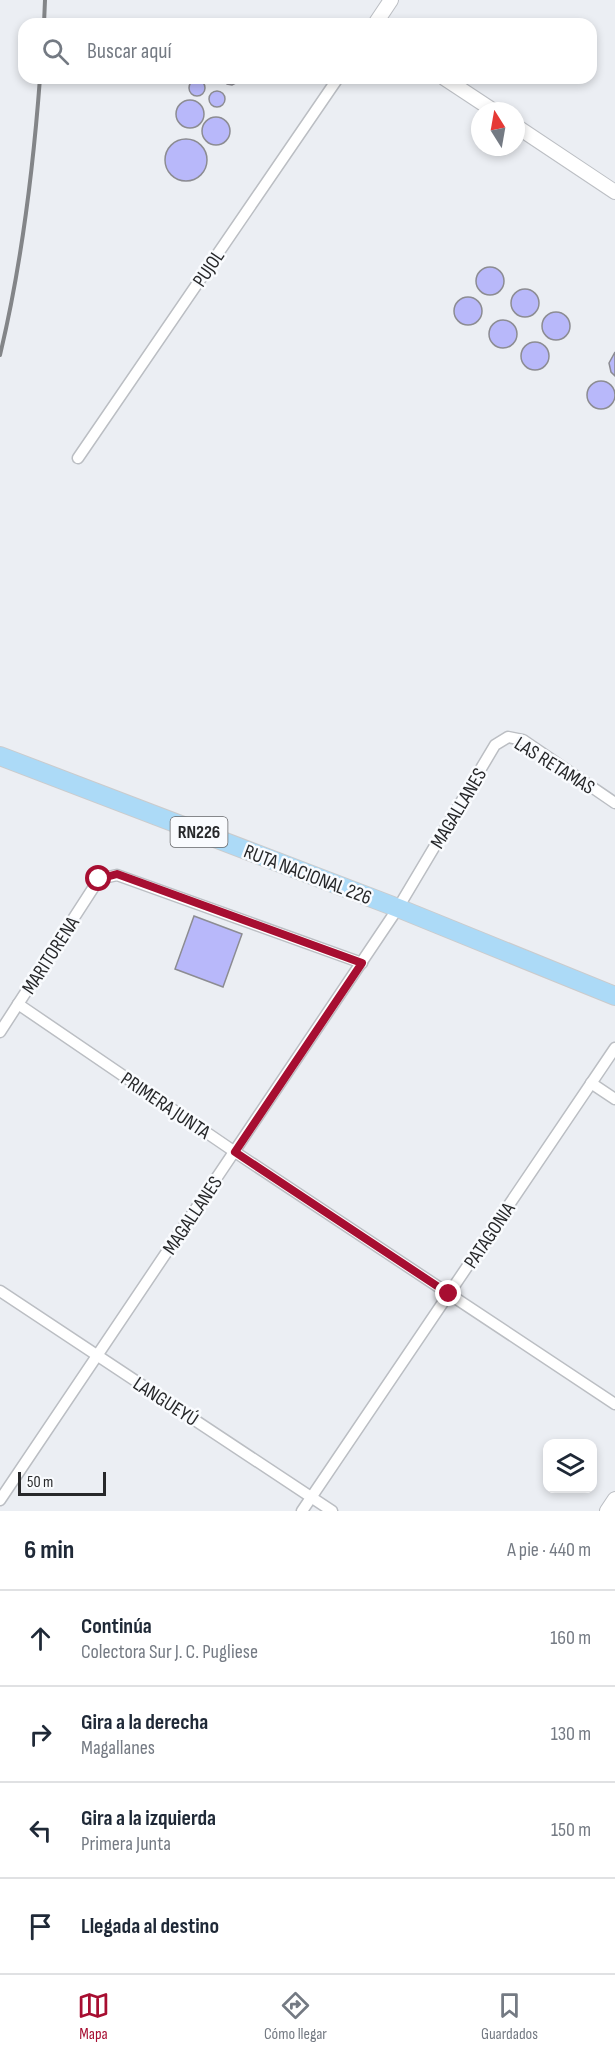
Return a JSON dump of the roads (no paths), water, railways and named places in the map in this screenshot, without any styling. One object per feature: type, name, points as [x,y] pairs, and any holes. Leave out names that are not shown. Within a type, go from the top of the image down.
[{"type":"highway","name":"RUTA NACIONAL 226","points":[[0,756],[398,908],[615,996]]},
{"type":"street","points":[[379,18],[391,0]]},
{"type":"street","name":"PUJOL","points":[[78,458],[335,84]]},
{"type":"street","points":[[453,84],[480,102]]},
{"type":"street","points":[[525,132],[615,192]]},
{"type":"street","name":"LAS RETAMAS","points":[[495,744],[508,736],[522,740],[615,803]]},
{"type":"street","name":"MAGALLANES","points":[[0,1500],[362,963],[398,908],[495,744]]},
{"type":"street","name":"MARITORENA","points":[[0,1032],[99,879],[117,874],[362,963]]},
{"type":"street","name":"PRIMERA JUNTA","points":[[18,1004],[235,1152],[615,1404]]},
{"type":"street","name":"PATAGONIA","points":[[302,1511],[615,1048]]},
{"type":"street","points":[[591,1083],[615,1099]]},
{"type":"street","name":"LANGUEYÚ","points":[[0,1291],[332,1511]]},
{"type":"street","points":[[607,1511],[615,1499]]},
{"type":"railway","points":[[44,18],[45,0]]},
{"type":"railway","points":[[0,355],[15,286],[26,217],[39,84]]}]
